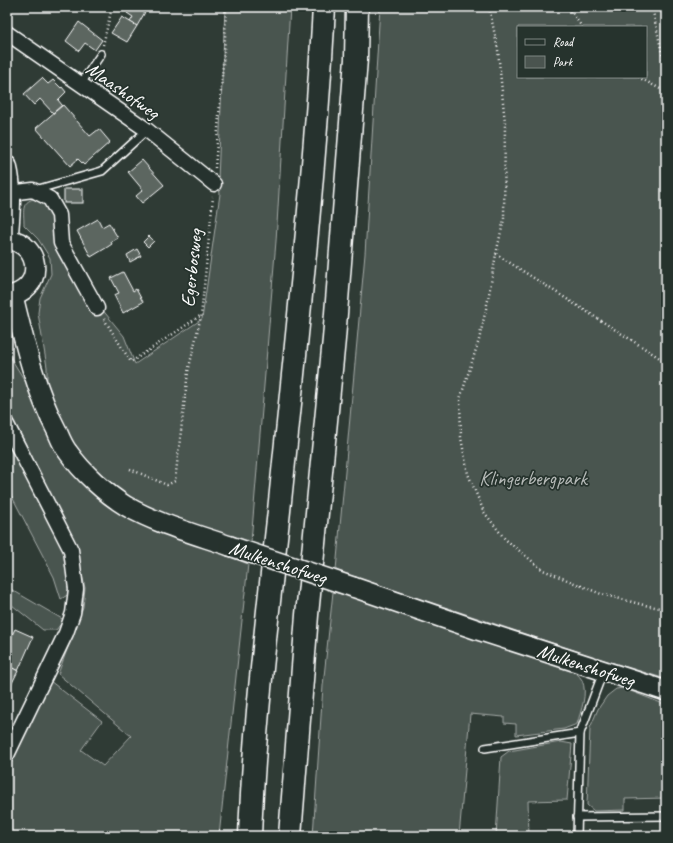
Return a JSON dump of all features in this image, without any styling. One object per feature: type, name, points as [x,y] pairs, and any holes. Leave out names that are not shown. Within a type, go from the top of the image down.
[{"type":"highway","points":[[319,7],[321,56]]},
{"type":"highway","points":[[250,836],[261,680],[309,213],[324,7]]},
{"type":"highway","points":[[290,835],[307,615],[334,339],[356,59],[357,7]]},
{"type":"street","name":"Maashofweg","points":[[7,33],[147,130],[214,184]]},
{"type":"street","points":[[10,296],[22,292],[29,285],[33,278],[35,269],[34,260],[24,245],[7,239],[8,177],[50,199],[59,215],[61,243],[97,308]]},
{"type":"street","name":"Mulkenshofweg","points":[[10,296],[42,397],[50,418],[68,452],[93,481],[125,505],[154,519],[230,546],[666,691]]},
{"type":"street","points":[[7,425],[71,550],[76,589],[73,613],[66,633],[7,755]]},
{"type":"lane","points":[[80,85],[101,54]]},
{"type":"lane","points":[[33,190],[102,171],[147,130]]},
{"type":"lane","points":[[577,836],[580,733],[603,671]]},
{"type":"lane","points":[[485,748],[580,733]]},
{"type":"lane","points":[[577,817],[666,816]]},
{"type":"path","points":[[101,54],[112,7]]},
{"type":"path","name":"Egerbosweg","points":[[130,469],[167,484],[175,481],[188,372],[201,316],[214,184],[226,7]]},
{"type":"path","points":[[489,7],[498,50],[505,123],[504,219],[479,340],[460,399],[461,438],[468,474],[484,512],[505,539],[543,570],[601,594],[666,609]]},
{"type":"path","points":[[568,7],[581,26]]},
{"type":"path","points":[[652,7],[666,72]]},
{"type":"path","points":[[640,78],[666,92]]},
{"type":"path","points":[[496,254],[666,362]]},
{"type":"path","points":[[97,308],[131,362],[201,316]]},
{"type":"green space","points":[[225,7],[290,7],[276,241],[251,542],[231,537],[158,511],[129,498],[99,474],[76,447],[58,415],[47,385],[47,367],[38,313],[40,298],[51,274],[50,258],[38,239],[24,225],[24,207],[28,201],[38,198],[44,201],[101,308],[124,336],[135,364],[202,319],[220,194],[218,180]]},
{"type":"green space","name":"Klingerbergpark","points":[[380,7],[666,7],[666,679],[591,656],[336,570],[365,254]]},
{"type":"green space","points":[[7,344],[12,360],[30,389],[60,457],[87,488],[120,513],[248,564],[219,836],[7,836],[7,766],[50,681],[102,721],[81,750],[103,766],[131,736],[58,674],[83,607],[85,588],[77,551],[7,407]]},
{"type":"green space","points":[[7,440],[67,557],[69,594],[61,599],[54,577],[7,487]]},
{"type":"green space","points":[[7,587],[64,620],[56,630],[43,630],[7,601]]},
{"type":"green space","points":[[333,592],[352,596],[571,667],[582,680],[584,685],[583,702],[577,724],[564,729],[516,735],[516,724],[504,723],[504,717],[470,714],[459,836],[313,836],[323,686]]},
{"type":"green space","points":[[623,688],[666,705],[666,798],[625,799],[625,810],[594,811],[587,805],[590,728],[598,709],[607,696],[616,689]]},
{"type":"green space","points":[[561,742],[572,744],[567,800],[528,801],[529,836],[496,836],[501,757],[509,751]]},
{"type":"building","points":[[131,7],[148,7],[137,26],[130,22],[133,17],[127,13]]},
{"type":"building","points":[[122,17],[137,26],[127,42],[111,33]]},
{"type":"building","points":[[79,22],[102,40],[95,50],[85,43],[79,51],[66,41]]},
{"type":"building","points":[[42,78],[48,84],[53,80],[66,92],[58,100],[62,105],[53,113],[40,99],[34,105],[24,94]]},
{"type":"building","points":[[63,105],[90,136],[99,129],[110,142],[84,165],[78,159],[70,166],[36,128]]},
{"type":"building","points":[[142,160],[164,185],[142,203],[136,196],[143,190],[128,172]]},
{"type":"building","points":[[64,189],[83,189],[83,203],[64,203]]},
{"type":"building","points":[[98,219],[102,227],[109,223],[118,238],[111,242],[112,244],[91,257],[77,231]]},
{"type":"building","points":[[149,236],[154,241],[148,247],[143,242]]},
{"type":"building","points":[[137,249],[141,256],[130,262],[127,255]]},
{"type":"building","points":[[123,272],[133,291],[136,289],[143,302],[123,313],[114,295],[119,293],[111,278]]},
{"type":"building","points":[[15,629],[33,637],[18,671],[7,665],[7,645]]},
{"type":"building","points":[[7,665],[18,671],[7,693]]}]
